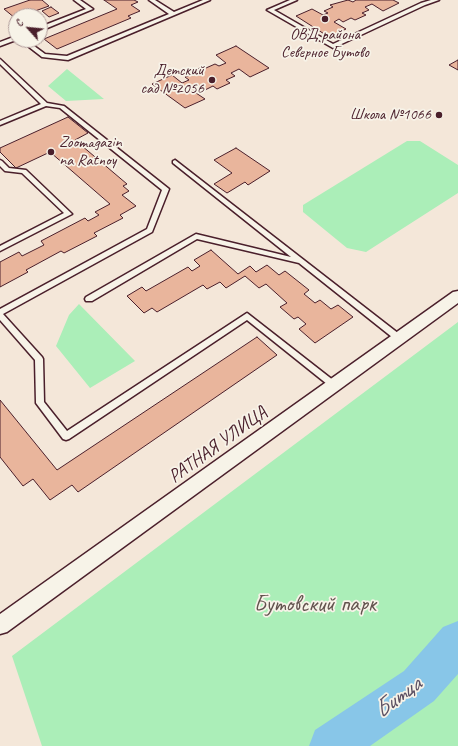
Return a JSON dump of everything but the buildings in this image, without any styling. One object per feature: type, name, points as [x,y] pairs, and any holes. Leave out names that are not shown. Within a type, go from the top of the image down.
[{"type":"street","name":"РАТНАЯ УЛИЦА","points":[[0,625],[335,386],[458,296]]},
{"type":"lane","points":[[48,26],[90,9],[77,0]]},
{"type":"lane","points":[[152,0],[173,14]]},
{"type":"lane","points":[[34,48],[44,56],[68,58],[207,0]]},
{"type":"lane","points":[[294,0],[270,10],[333,46],[423,4],[436,0]]},
{"type":"lane","points":[[415,0],[423,4]]},
{"type":"lane","points":[[0,61],[46,104],[62,107],[166,189],[150,230],[0,313],[39,359],[40,403],[66,436],[247,316],[335,386]]},
{"type":"lane","points":[[0,123],[46,104]]},
{"type":"lane","points":[[0,162],[7,170],[24,171],[69,214],[0,249]]},
{"type":"lane","points":[[175,162],[400,339]]},
{"type":"lane","points":[[89,299],[196,236],[302,262]]},
{"type":"green space","points":[[67,69],[104,99],[66,101],[48,86]]},
{"type":"green space","points":[[407,141],[420,141],[458,165],[458,193],[366,252],[347,248],[303,212],[303,205]]},
{"type":"green space","points":[[79,304],[135,361],[90,388],[56,346],[69,315]]},
{"type":"green space","name":"Бутовский парк","points":[[458,322],[458,746],[42,746],[12,656]]},
{"type":"waterway","name":"Битца","points":[[331,746],[419,686],[458,642]]},
{"type":"place","name":"ОВД района Северное Бутово","points":[[325,19]]},
{"type":"place","name":"Детский сад №2056","points":[[212,80]]},
{"type":"place","name":"Школа №1066","points":[[439,115]]},
{"type":"place","name":"Zoomagazin na Ratnoy","points":[[51,152]]}]
